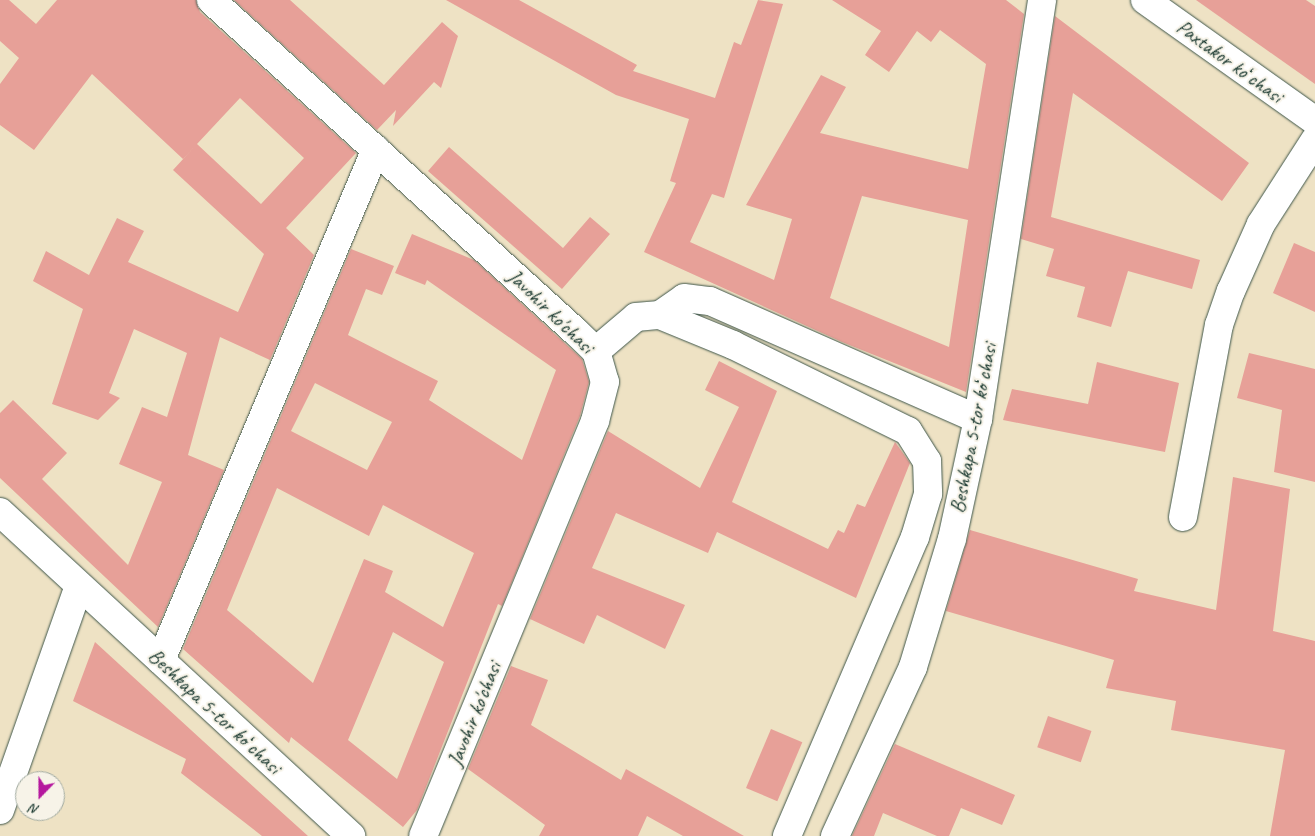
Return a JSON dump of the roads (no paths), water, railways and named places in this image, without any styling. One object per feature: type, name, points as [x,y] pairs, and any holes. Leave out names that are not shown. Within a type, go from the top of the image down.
[{"type":"street","name":"Javohir ko'chasi","points":[[210,0],[596,351],[605,382],[595,421],[423,836]]},
{"type":"street","name":"Beshkapa 5-tor koʻchasi","points":[[835,836],[913,667],[952,539],[978,419],[1042,0]]},
{"type":"street","name":"Paxtakor koʻchasi","points":[[1145,0],[1315,122]]},
{"type":"street","points":[[1183,517],[1222,316],[1261,224],[1315,140]]},
{"type":"street","points":[[161,660],[376,149]]},
{"type":"street","points":[[660,315],[684,298],[710,301],[978,419]]},
{"type":"street","points":[[596,351],[636,317],[660,315],[734,345],[908,431],[927,461],[928,494],[915,536],[786,836]]},
{"type":"street","name":"Beshkapa 5-tor koʻchasi","points":[[0,512],[78,588],[161,660],[351,836]]},
{"type":"street","points":[[0,810],[78,588]]}]
